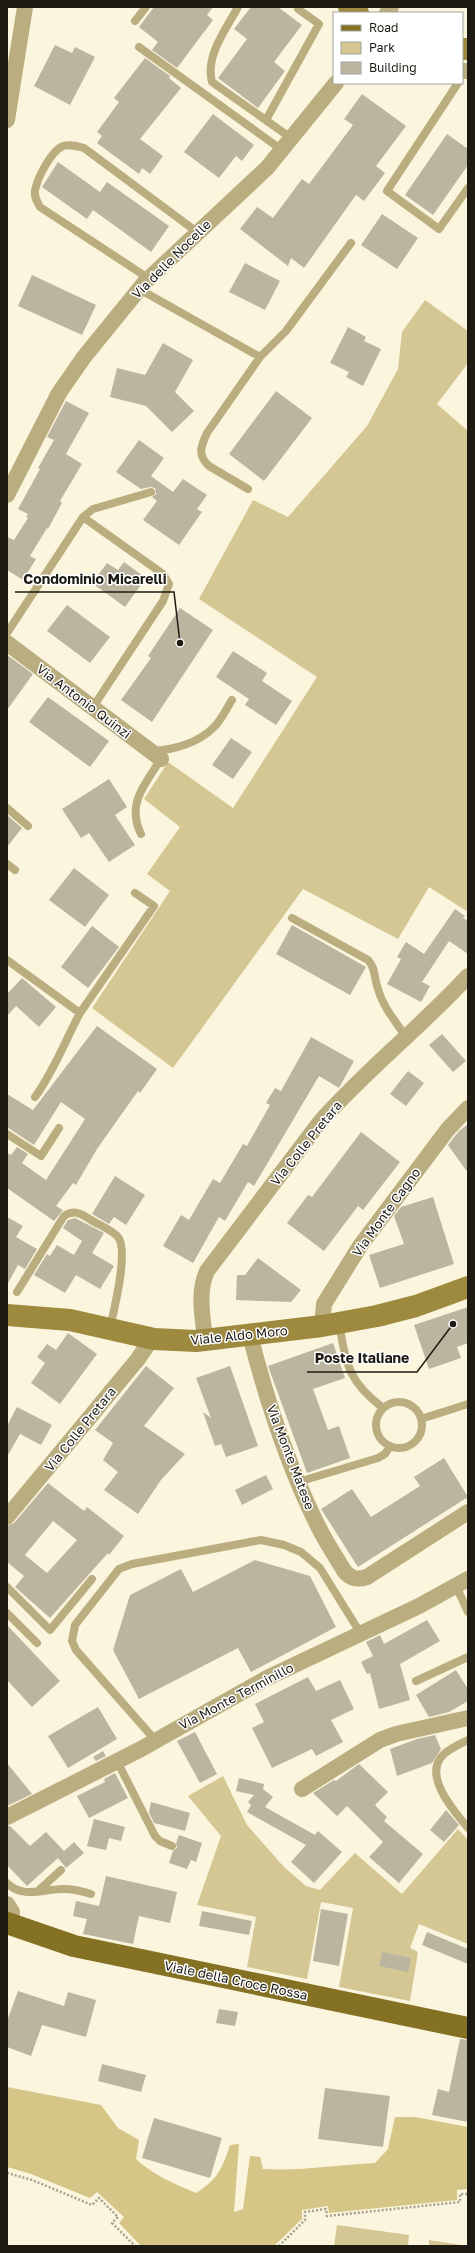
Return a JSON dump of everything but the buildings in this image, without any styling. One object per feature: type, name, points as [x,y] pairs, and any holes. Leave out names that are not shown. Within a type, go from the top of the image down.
[{"type":"main road","name":"Viale della Croce Rossa","points":[[8,1917],[74,1946],[468,2028]]},
{"type":"street","points":[[7,120],[25,7]]},
{"type":"street","name":"Via delle Nocelle","points":[[7,495],[59,393],[84,357],[144,284],[197,232],[267,168],[335,84]]},
{"type":"street","name":"Via Antonio Quinzi","points":[[7,643],[156,755]]},
{"type":"street","name":"Via Colle Pretara","points":[[205,1340],[201,1286],[207,1271],[320,1122],[468,976]]},
{"type":"street","name":"Via Monte Cagno","points":[[331,1324],[324,1304],[360,1246],[448,1129],[468,1108]]},
{"type":"street","name":"Viale Aldo Moro","points":[[7,1315],[70,1320],[149,1338],[180,1341],[205,1340],[331,1324],[398,1311],[468,1287]]},
{"type":"street","name":"Via Monte Matese","points":[[250,1335],[260,1374],[298,1482],[317,1524],[345,1572],[351,1578],[358,1580],[367,1577],[468,1512]]},
{"type":"street","name":"Via Colle Pretara","points":[[7,1517],[138,1359],[149,1338]]},
{"type":"street","name":"Via Monte Terminillo","points":[[7,1817],[156,1741],[267,1678],[361,1634],[462,1583]]},
{"type":"street","points":[[302,1789],[380,1740],[396,1734],[468,1718]]},
{"type":"lane","points":[[135,21],[146,7]]},
{"type":"lane","points":[[238,7],[212,56],[209,72],[212,82],[266,120],[286,144]]},
{"type":"lane","points":[[266,120],[319,24],[298,9]]},
{"type":"lane","points":[[139,47],[286,144]]},
{"type":"lane","points":[[457,84],[387,191],[439,229],[468,188]]},
{"type":"lane","points":[[197,232],[84,148],[74,145],[64,146],[56,150],[49,158],[36,189],[36,202],[40,207],[144,284],[260,357]]},
{"type":"lane","points":[[248,489],[204,461],[201,446],[207,433],[260,357],[286,331],[351,243]]},
{"type":"lane","points":[[7,633],[83,517],[93,509],[151,492]]},
{"type":"lane","points":[[83,517],[163,574],[169,584],[163,601],[92,707]]},
{"type":"lane","points":[[141,834],[135,822],[135,809],[139,794],[156,755],[193,742],[213,728],[232,700]]},
{"type":"lane","points":[[7,808],[28,826]]},
{"type":"lane","points":[[7,864],[15,870]]},
{"type":"lane","points":[[35,1097],[49,1077],[63,1044],[80,1013],[154,906],[135,893]]},
{"type":"lane","points":[[292,918],[368,960],[373,965],[378,989],[387,1010],[406,1037]]},
{"type":"lane","points":[[7,960],[80,1013]]},
{"type":"lane","points":[[7,1134],[41,1156],[59,1128]]},
{"type":"lane","points":[[17,1292],[64,1216],[70,1212],[81,1214],[118,1237],[121,1244],[122,1269],[110,1328]]},
{"type":"lane","points":[[331,1324],[344,1349],[356,1382],[361,1390],[383,1408]]},
{"type":"lane","points":[[395,1402],[408,1404],[414,1408],[421,1420],[420,1434],[410,1445],[404,1447],[390,1446],[380,1438],[376,1426],[379,1413],[383,1408],[395,1402]]},
{"type":"lane","points":[[421,1420],[468,1404]]},
{"type":"lane","points":[[298,1482],[378,1458],[385,1454],[390,1446]]},
{"type":"lane","points":[[156,1741],[76,1650],[72,1641],[75,1625],[119,1569],[146,1562],[170,1559],[261,1540],[284,1545],[301,1552],[320,1568],[361,1634]]},
{"type":"lane","points":[[7,1587],[50,1630],[92,1579]]},
{"type":"lane","points":[[462,1583],[468,1612]]},
{"type":"lane","points":[[7,1613],[38,1643]]},
{"type":"lane","points":[[416,1682],[468,1657]]},
{"type":"lane","points":[[468,1740],[443,1755],[438,1769],[440,1790],[468,1828]]},
{"type":"lane","points":[[117,1761],[155,1836],[160,1841],[172,1846]]},
{"type":"lane","points":[[37,1892],[61,1870]]},
{"type":"lane","points":[[7,1883],[19,1891],[37,1892],[72,1889],[91,1894]]},
{"type":"path","points":[[7,2173],[32,2180],[92,2205],[99,2198],[118,2217],[112,2222],[135,2246]]},
{"type":"path","points":[[279,2246],[305,2220],[305,2212],[326,2209],[327,2216],[460,2202],[460,2194],[468,2194]]},
{"type":"green space","points":[[425,300],[468,331],[468,363],[437,404],[468,431],[468,912],[429,887],[398,939],[303,889],[173,1068],[92,1008],[170,891],[147,874],[180,827],[144,799],[168,762],[233,808],[317,677],[199,599],[253,500],[288,517],[367,426],[398,369],[402,332]]},
{"type":"green space","points":[[223,1776],[247,1825],[284,1867],[306,1886],[320,1890],[355,1853],[402,1894],[458,1829],[468,1840],[468,1944],[419,1924],[410,1948],[418,1952],[410,2001],[339,1987],[353,1908],[321,1902],[307,1979],[247,1967],[256,1917],[197,1905],[221,1836],[188,1796]]},
{"type":"green space","points":[[337,2225],[409,2235],[408,2246],[334,2246]]},
{"type":"green space","points":[[429,2240],[468,2246],[429,2246]]},
{"type":"shaded area","points":[[7,2087],[101,2105],[118,2128],[139,2140],[136,2159],[172,2183],[196,2193],[209,2183],[218,2173],[222,2167],[230,2145],[239,2144],[234,2212],[243,2209],[250,2156],[260,2157],[263,2169],[305,2169],[375,2163],[388,2149],[395,2117],[415,2117],[468,2127],[468,2189],[457,2190],[457,2200],[329,2213],[328,2206],[302,2210],[302,2219],[274,2246],[141,2246],[119,2223],[124,2217],[97,2192],[90,2198],[31,2174],[7,2167]]},
{"type":"place","name":"Condominio Micarelli","points":[[180,643]]},
{"type":"place","name":"Poste Italiane","points":[[453,1324]]}]
